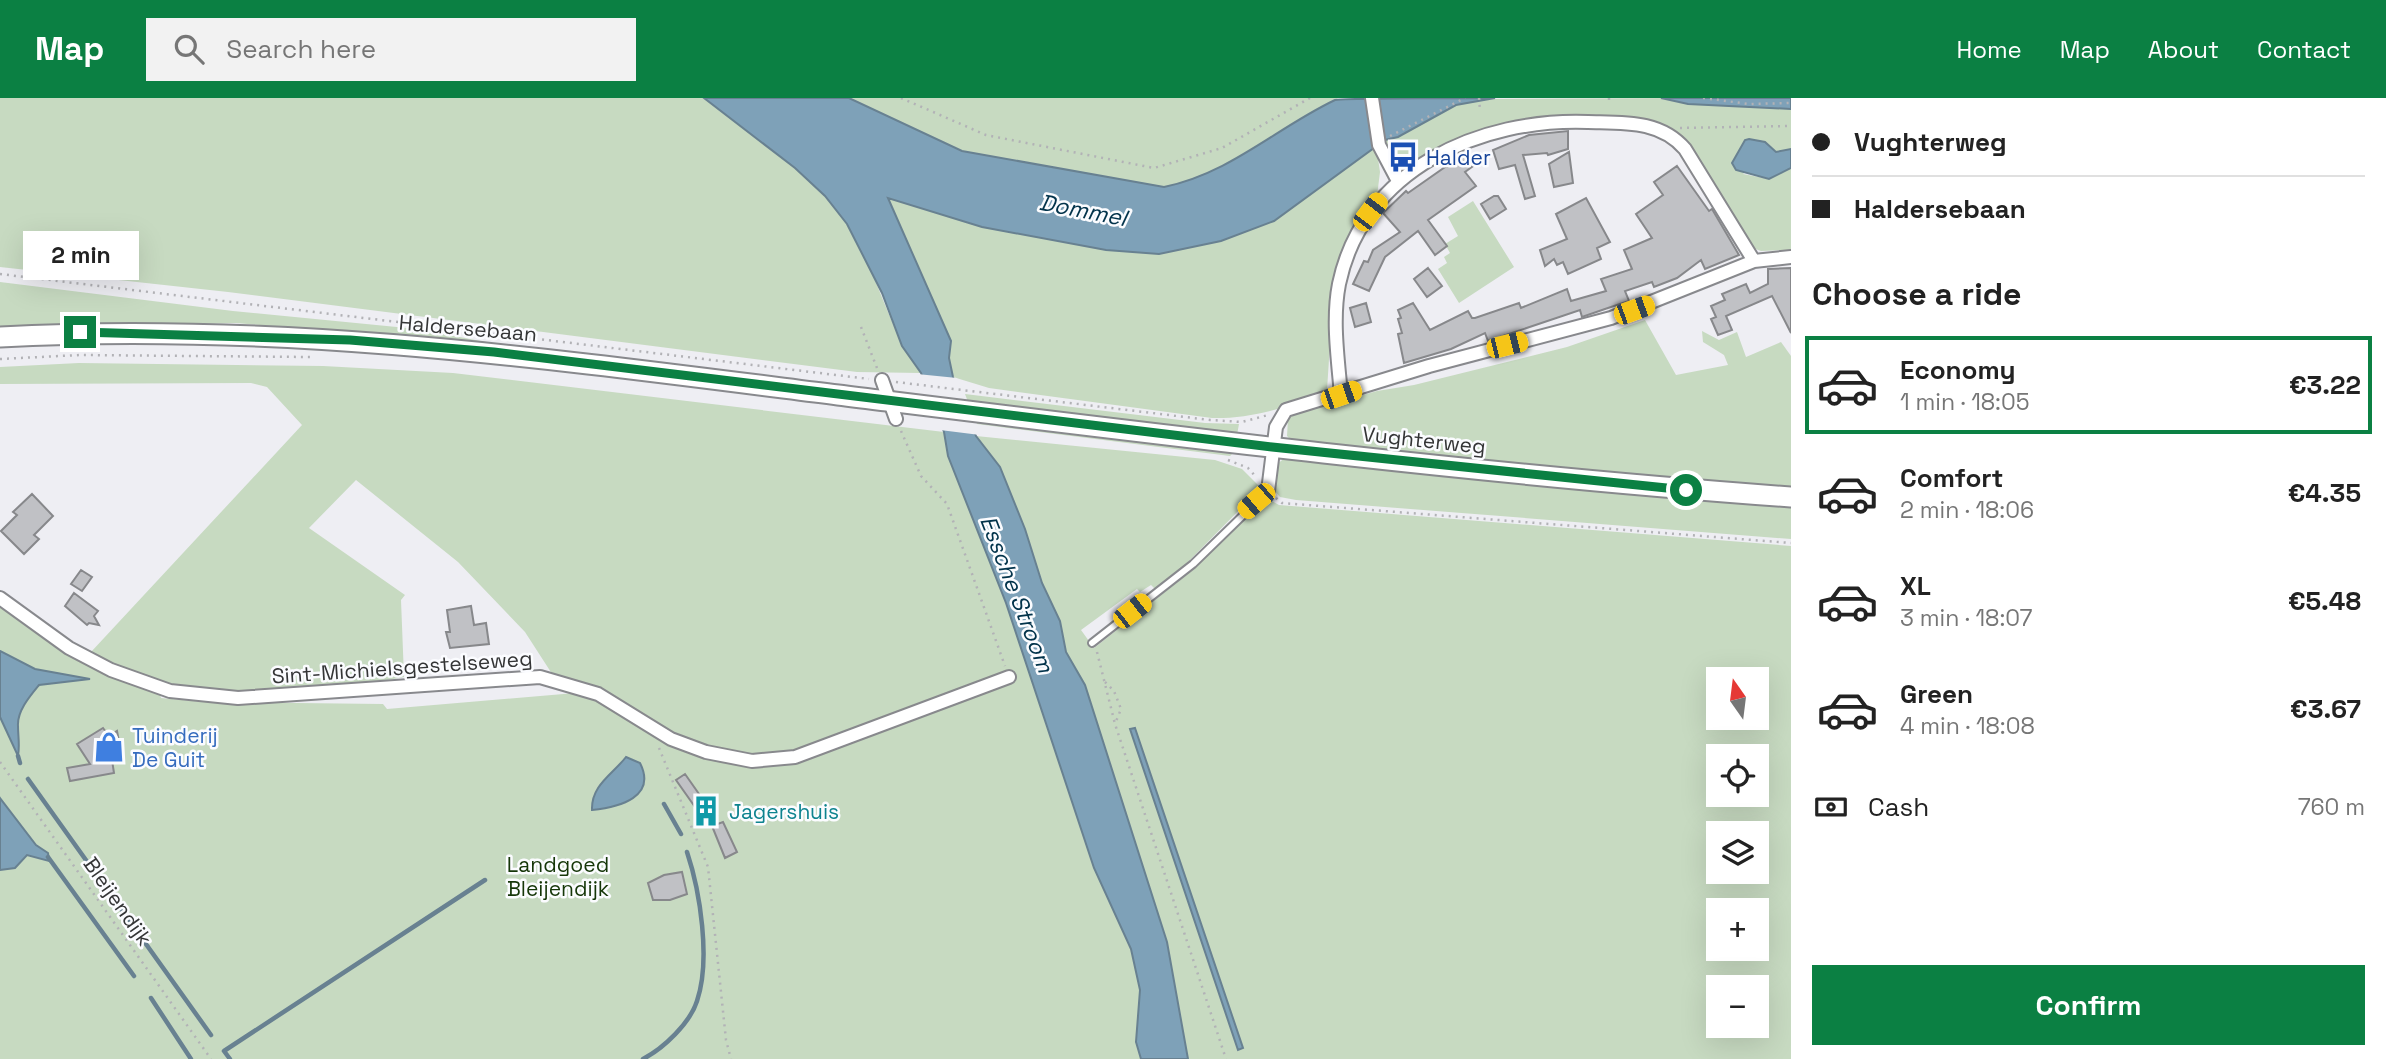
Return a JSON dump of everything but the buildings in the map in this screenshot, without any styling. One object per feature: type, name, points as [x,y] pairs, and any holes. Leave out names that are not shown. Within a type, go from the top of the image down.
[{"type":"main road","name":"Haldersebaan","points":[[0,337],[80,332],[350,340],[494,352],[892,410],[928,405]]},
{"type":"main road","name":"Vughterweg","points":[[928,405],[1272,447],[1659,488],[1791,497]]},
{"type":"street","points":[[1372,98],[1398,181]]},
{"type":"street","points":[[1341,395],[1336,316],[1340,284],[1349,253],[1364,224],[1398,181],[1447,148],[1508,128],[1562,121],[1659,128],[1675,137],[1685,149],[1754,261]]},
{"type":"street","points":[[1268,491],[1276,428],[1286,410],[1429,366],[1611,318],[1754,261],[1791,257]]},
{"type":"street","points":[[882,380],[892,410]]},
{"type":"street","name":"Sint-Michielsgestelseweg","points":[[0,598],[69,648],[111,670],[170,691],[238,698],[540,677],[562,681],[598,694],[658,731],[706,752],[752,761],[796,757],[1009,677]]},
{"type":"lane","points":[[1092,643],[1193,564],[1268,491]]},
{"type":"path","points":[[901,98],[986,135],[1154,168],[1222,148],[1310,98]]},
{"type":"path","points":[[1385,141],[1465,98]]},
{"type":"path","points":[[1479,98],[1480,110]]},
{"type":"path","points":[[1703,98],[1749,104],[1791,103]]},
{"type":"path","points":[[1659,128],[1791,126]]},
{"type":"path","points":[[0,274],[1210,420],[1242,422],[1286,410]]},
{"type":"path","points":[[861,327],[882,380]]},
{"type":"path","points":[[0,359],[80,355],[321,357]]},
{"type":"path","points":[[892,410],[921,476],[947,504],[1009,677]]},
{"type":"path","points":[[1238,463],[1248,468],[1268,491]]},
{"type":"path","points":[[1282,503],[1791,543]]},
{"type":"path","points":[[1092,643],[1115,724],[1226,1059]]},
{"type":"path","points":[[1104,682],[1114,691],[1121,709],[1115,724]]},
{"type":"path","points":[[658,731],[657,744],[662,759],[708,867],[726,1040],[731,1059]]},
{"type":"path","name":"Bleijendijk","points":[[0,762],[211,1059]]},
{"type":"green space","points":[[0,98],[704,98],[782,155],[834,206],[856,239],[903,346],[921,373],[857,372],[228,292],[0,267]]},
{"type":"green space","points":[[849,98],[1338,98],[1233,162],[1188,181],[1164,187],[962,151]]},
{"type":"green space","points":[[1672,98],[1688,104],[1791,109],[1791,149],[1780,152],[1772,150],[1743,174],[1769,179],[1791,168],[1791,250],[1761,251],[1753,248],[1658,124],[1649,121],[1572,118],[1496,126],[1447,143],[1410,166],[1394,162],[1385,140],[1398,137],[1456,105],[1484,99]]},
{"type":"green space","points":[[1376,145],[1380,172],[1377,196],[1365,212],[1332,313],[1327,390],[1285,407],[1226,418],[989,388],[953,377],[949,358],[951,341],[888,197],[982,227],[1106,250],[1159,254],[1274,221]]},
{"type":"green space","points":[[1473,201],[1514,267],[1459,303],[1438,269],[1447,263],[1444,257],[1450,253],[1445,244],[1458,236],[1448,217]]},
{"type":"green space","points":[[0,282],[233,311],[417,329],[507,346],[236,323],[0,329]]},
{"type":"green space","points":[[1645,320],[1676,375],[1728,365],[1724,355],[1703,342],[1702,331],[1719,340],[1737,332],[1746,357],[1781,342],[1791,356],[1791,492],[1292,441],[1287,436],[1288,419],[1293,415],[1377,391],[1414,385],[1567,347]]},
{"type":"green space","name":"Landgoed Bleijendijk","points":[[79,363],[323,366],[453,373],[944,432],[948,456],[1006,603],[1094,868],[1131,949],[1140,990],[1136,1042],[1141,1059],[0,1059],[0,604],[76,657],[116,678],[160,694],[161,698],[204,702],[383,704],[387,709],[587,692],[556,680],[525,632],[458,562],[356,480],[309,528],[405,595],[401,600],[404,677],[325,689],[284,692],[204,690],[165,683],[127,670],[91,652],[302,425],[267,387],[251,383],[0,384],[0,367]]},
{"type":"green space","points":[[965,394],[1205,423],[1239,424],[1237,435],[968,402]]},
{"type":"green space","points":[[975,418],[1235,451],[1230,456],[977,424]]},
{"type":"green space","points":[[976,436],[1215,460],[1242,469],[1261,488],[1182,568],[1155,589],[1151,585],[1140,592],[1137,589],[1081,630],[1094,648],[1194,569],[1256,508],[1270,500],[1279,505],[1791,546],[1791,1059],[1188,1059],[1167,942],[1085,685],[1066,652],[1060,621],[1042,583],[1025,529],[1000,467]],"holes":[[[1135,728],[1242,1048],[1239,1050],[1131,730]]]},
{"type":"green space","points":[[1286,457],[1791,503],[1791,539],[1296,500],[1280,497],[1274,490],[1276,465]]},
{"type":"water","points":[[704,98],[849,98],[962,151],[1164,187],[1232,161],[1335,100],[1495,98],[1456,105],[1398,137],[1385,140],[1274,221],[1221,241],[1159,254],[1106,250],[982,227],[888,198],[951,341],[949,358],[953,377],[976,436],[1000,467],[1025,529],[1042,583],[1060,621],[1066,652],[1085,685],[1167,942],[1188,1059],[1141,1059],[1136,1042],[1140,990],[1131,949],[1094,868],[1006,603],[948,456],[944,432],[921,373],[902,346],[882,293],[847,224],[825,196],[795,168]]},
{"type":"water","points":[[1661,98],[1791,98],[1791,109],[1688,104]]},
{"type":"water","points":[[1745,140],[1765,142],[1776,152],[1791,149],[1791,168],[1769,179],[1736,170],[1732,163]]},
{"type":"water","points":[[0,651],[35,669],[90,679],[39,685],[25,704],[18,720],[18,756],[0,717]]},
{"type":"water","points":[[1135,728],[1243,1048],[1238,1050],[1130,729]]},
{"type":"water","points":[[626,757],[640,763],[644,784],[640,792],[624,803],[592,810],[599,787]]},
{"type":"water","points":[[0,798],[36,845],[48,853],[49,861],[27,855],[15,868],[0,870]]},
{"type":"pier","points":[[917,374],[957,378],[980,435],[940,430]]},
{"type":"waterway","points":[[18,756],[20,763]]},
{"type":"waterway","points":[[28,779],[211,1035]]},
{"type":"waterway","points":[[664,804],[681,834]]},
{"type":"waterway","points":[[643,1059],[667,1042],[689,1018],[701,984],[703,946],[700,905],[687,852]]},
{"type":"waterway","points":[[48,857],[134,976]]},
{"type":"waterway","points":[[230,1059],[224,1051],[485,880]]},
{"type":"waterway","points":[[151,998],[191,1059]]},
{"type":"place","name":"Halder","points":[[1403,157]]},
{"type":"place","name":"Tuinderij De Guit","points":[[109,747]]},
{"type":"place","name":"Jagershuis","points":[[706,811]]},
{"type":"route","points":[[80,332],[350,340],[494,352],[1272,447],[1686,490]]},
{"type":"water label","name":"Dommel","points":[[1083,210]]},
{"type":"water label","name":"Essche Stroom","points":[[1017,594]]}]
